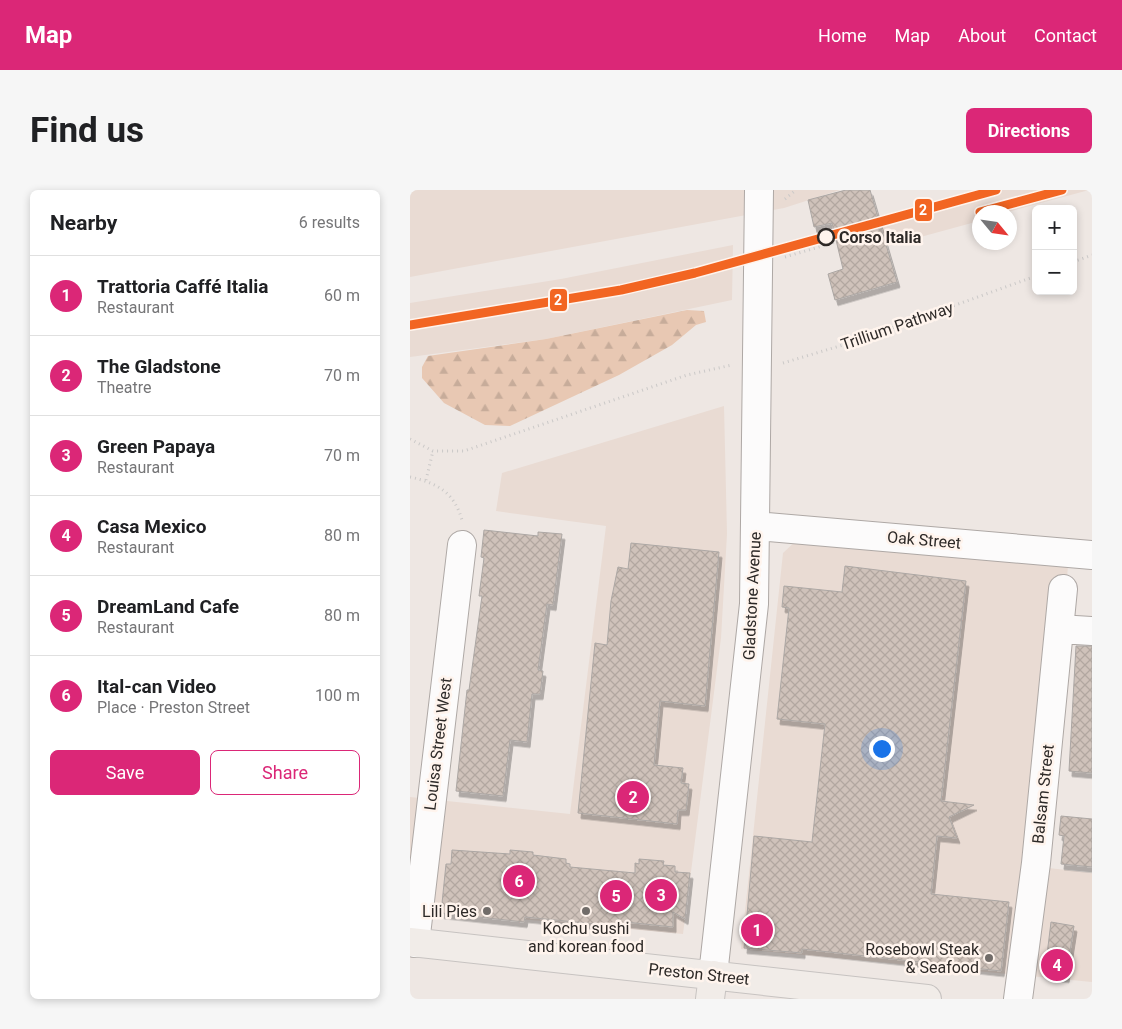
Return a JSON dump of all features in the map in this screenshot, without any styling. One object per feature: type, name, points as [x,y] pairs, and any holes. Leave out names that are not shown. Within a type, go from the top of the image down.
[{"type":"main road","name":"Preston Street","points":[[412,942],[712,987],[928,999]]},
{"type":"street","name":"Gladstone Avenue","points":[[712,987],[754,604],[759,239],[769,197]]},
{"type":"street","name":"Oak Street","points":[[756,526],[1092,555]]},
{"type":"street","name":"Louisa Street West","points":[[412,942],[462,545]]},
{"type":"street","name":"Balsam Street","points":[[1018,999],[1036,863],[1063,589]]},
{"type":"street","points":[[1059,629],[1092,632]]},
{"type":"path","points":[[769,197],[796,190]]},
{"type":"path","points":[[779,258],[836,242]]},
{"type":"path","points":[[1077,261],[1092,255]]},
{"type":"path","name":"Trillium Pathway","points":[[433,451],[464,451],[710,368],[756,363],[776,365],[813,355],[1032,277]]},
{"type":"path","points":[[410,439],[433,451],[426,480]]},
{"type":"path","points":[[410,477],[426,480],[447,491],[458,506],[464,529],[462,545]]},
{"type":"shaded area","points":[[410,190],[840,190],[784,208],[410,277]]},
{"type":"shaded area","points":[[976,190],[1089,190],[1017,210],[1017,205],[972,205],[972,223],[840,259],[833,229]]},
{"type":"shaded area","points":[[733,245],[732,300],[546,339],[410,357],[410,303],[561,279]]},
{"type":"shaded area","points":[[724,406],[727,534],[721,638],[683,934],[410,909],[410,797],[570,814],[606,526],[496,511],[502,473]]},
{"type":"shaded area","points":[[799,538],[1068,566],[1040,867],[1092,873],[1092,982],[741,949],[783,553]]},
{"type":"green space","points":[[687,310],[704,311],[706,322],[696,325],[672,345],[619,375],[510,426],[485,425],[444,403],[422,378],[422,367],[428,356],[546,339]]},
{"type":"building","points":[[846,190],[870,190],[897,282],[835,300],[828,274],[843,269],[832,223],[814,227],[808,200]]},
{"type":"building","points":[[484,530],[538,536],[538,532],[562,534],[553,605],[547,604],[538,670],[543,671],[540,694],[532,694],[527,742],[510,740],[503,796],[456,791],[467,690],[469,690],[482,596],[479,596],[484,558],[481,557]]},
{"type":"building","points":[[631,543],[719,552],[705,706],[660,701],[654,765],[683,768],[681,783],[689,784],[686,810],[678,810],[677,824],[578,813],[595,643],[607,645],[611,601],[618,567],[628,569]]},
{"type":"building","points":[[845,566],[966,581],[941,801],[974,805],[949,817],[957,838],[937,836],[931,894],[1009,902],[1001,971],[802,949],[802,953],[744,948],[754,836],[812,842],[825,724],[777,719],[789,608],[782,607],[784,586],[842,592]]},
{"type":"building","points":[[1076,646],[1092,646],[1092,773],[1069,771]]},
{"type":"building","points":[[1061,816],[1092,819],[1092,867],[1061,864],[1064,836],[1059,835]]},
{"type":"building","points":[[452,850],[510,854],[510,850],[533,852],[533,855],[566,859],[566,863],[570,864],[570,867],[635,873],[635,863],[639,864],[639,859],[664,861],[663,865],[675,866],[675,872],[690,873],[685,919],[673,912],[673,927],[625,922],[625,927],[525,917],[524,922],[441,913],[446,864],[451,864]]},
{"type":"building","points":[[1051,922],[1074,926],[1066,977],[1047,975],[1045,971]]},
{"type":"transit line","name":"2","points":[[410,325],[621,290],[695,273],[996,190]]},
{"type":"transit line","name":"2","points":[[1006,205],[1062,190]]},
{"type":"place","name":"Corso Italia","points":[[826,237]]},
{"type":"place","name":"The Gladstone","points":[[633,797]]},
{"type":"place","name":"Ital-can Video","points":[[519,881]]},
{"type":"place","name":"Green Papaya","points":[[661,895]]},
{"type":"place","name":"DreamLand Cafe","points":[[616,896]]},
{"type":"place","name":"Lili Pies","points":[[487,911]]},
{"type":"place","name":"Kochu sushi and korean food","points":[[586,911]]},
{"type":"place","name":"Trattoria Caffé Italia","points":[[757,930]]},
{"type":"place","name":"Rosebowl Steak & Seafood","points":[[989,958]]},
{"type":"place","name":"Casa Mexico","points":[[1057,965]]}]
